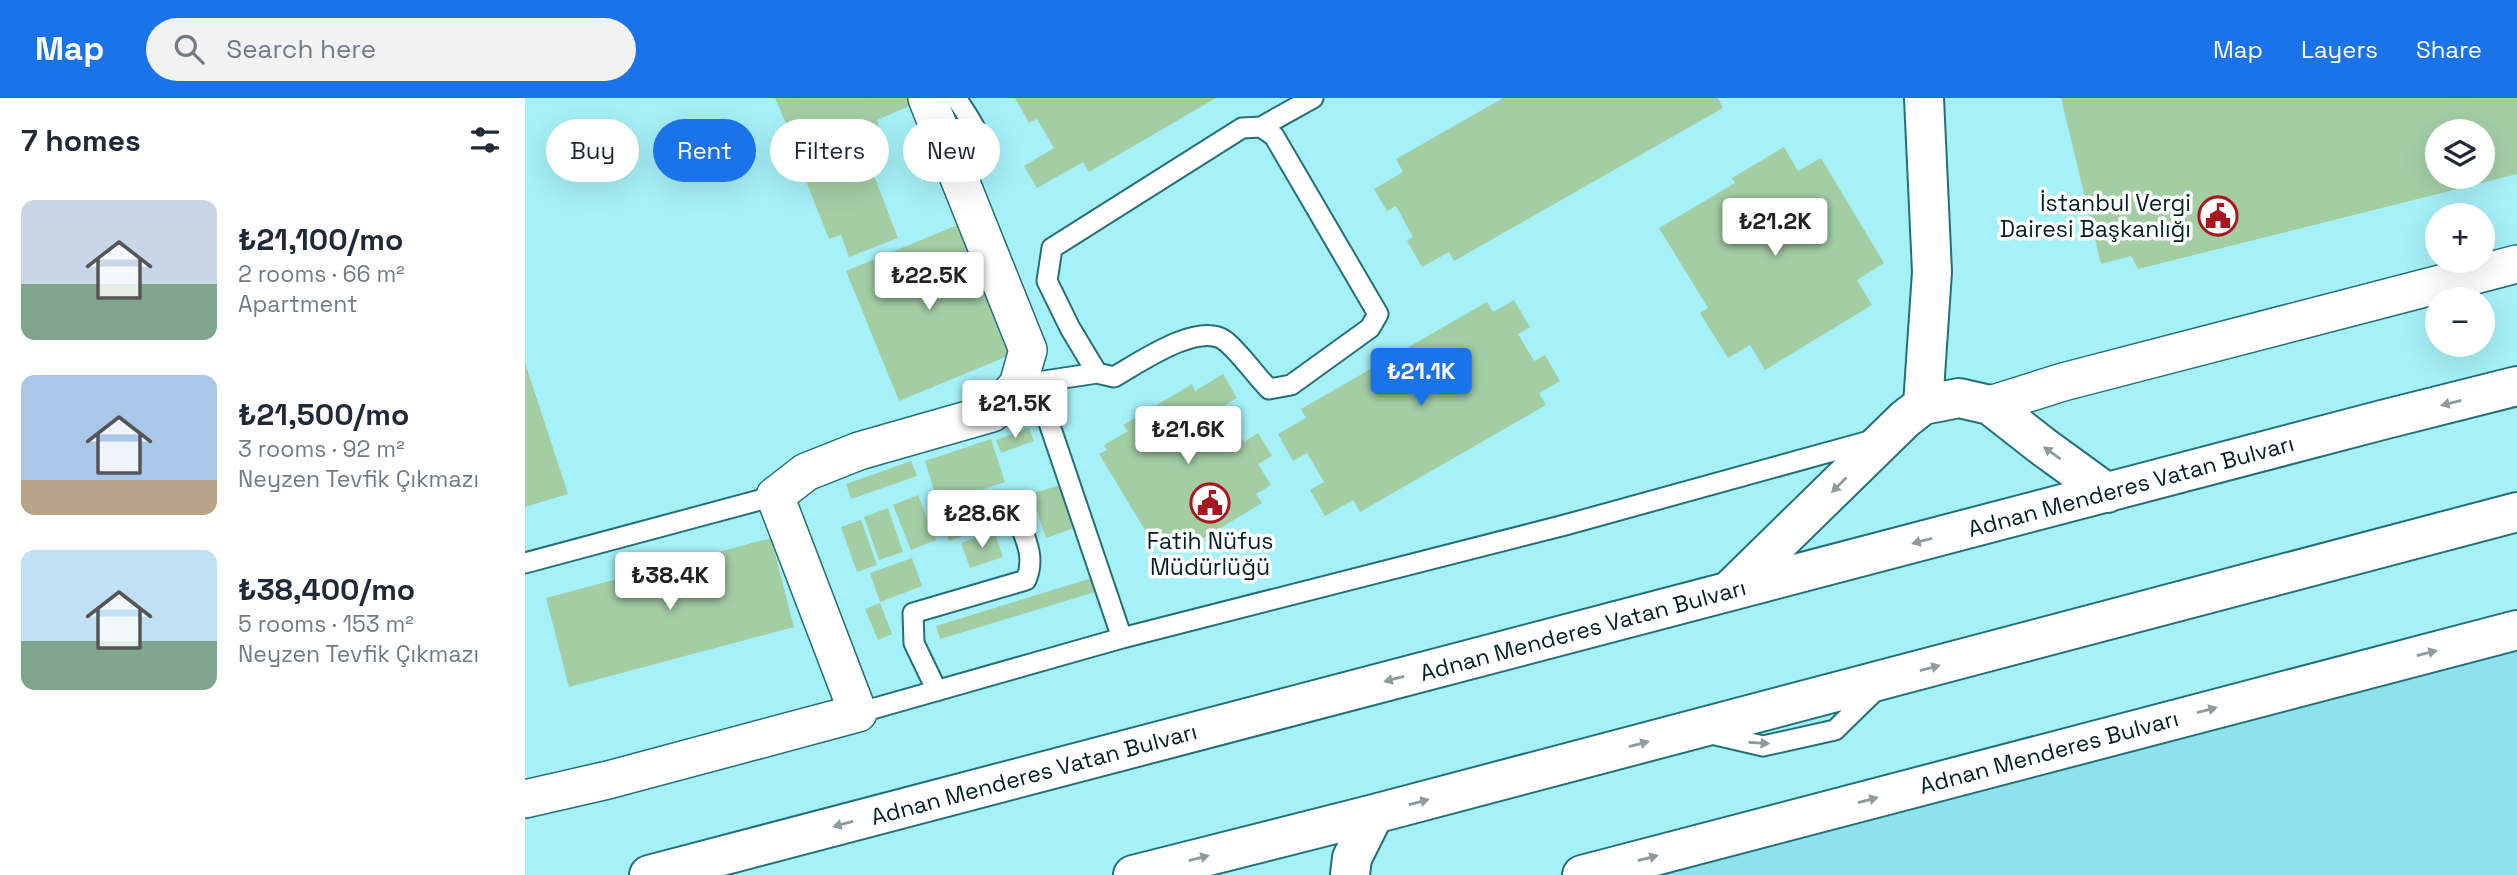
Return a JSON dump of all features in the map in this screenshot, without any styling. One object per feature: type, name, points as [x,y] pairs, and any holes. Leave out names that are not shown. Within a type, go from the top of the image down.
[{"type":"main road","points":[[1923,405],[1932,272],[1924,98]]},
{"type":"main road","name":"Adnan Menderes Vatan Bulvarı","points":[[649,875],[2517,386]]},
{"type":"main road","points":[[1730,591],[1887,436],[1923,405],[1959,398],[1990,405],[2107,493]]},
{"type":"main road","points":[[1133,875],[1374,814],[2517,512]]},
{"type":"main road","name":"Adnan Menderes Bulvarı","points":[[1582,875],[2517,630]]},
{"type":"main road","points":[[1350,875],[1352,859],[1374,814]]},
{"type":"street","points":[[927,98],[936,119]]},
{"type":"street","points":[[525,799],[608,780],[859,713],[775,496],[806,472],[859,451],[992,413],[1018,385],[1028,350],[961,182]]},
{"type":"street","points":[[1990,405],[2063,382],[2517,264]]},
{"type":"lane","points":[[956,98],[971,119]]},
{"type":"lane","points":[[1097,373],[1070,328],[1047,281],[1052,248],[1242,128],[1261,127],[1313,98]]},
{"type":"lane","points":[[1018,385],[1097,373],[1114,377],[1172,344],[1217,336],[1228,342],[1269,389],[1291,385],[1370,328],[1378,314],[1274,136],[1261,127]]},
{"type":"lane","points":[[1018,385],[1044,408],[1122,638]]},
{"type":"lane","points":[[859,713],[1122,638],[1565,525],[1887,436]]},
{"type":"lane","points":[[525,563],[775,496]]},
{"type":"lane","points":[[937,691],[913,643],[913,613],[1025,580],[1031,568],[1031,557],[1019,522]]},
{"type":"shaded area","points":[[2517,648],[2517,875],[1648,875]]},
{"type":"building","points":[[775,98],[909,98],[912,105],[879,119],[784,119]]},
{"type":"building","points":[[1015,98],[1216,98],[1089,172],[1083,162],[1037,188],[1024,166],[1054,148],[1037,119],[1029,123]]},
{"type":"building","points":[[1503,98],[1718,98],[1723,108],[1454,261],[1449,252],[1422,267],[1407,241],[1413,237],[1396,206],[1387,211],[1374,189],[1403,172],[1396,159]]},
{"type":"building","name":"İstanbul Vergi Dairesi Başkanlığı","points":[[2061,98],[2517,98],[2517,174],[2495,180],[2495,119],[2425,119],[2425,189],[2457,189],[2138,269],[2131,256],[2101,264]]},
{"type":"building","points":[[1784,147],[1798,171],[1821,158],[1884,263],[1857,280],[1872,305],[1765,370],[1750,345],[1728,358],[1700,313],[1708,308],[1659,228],[1735,183],[1732,178]]},
{"type":"building","points":[[806,182],[876,182],[898,238],[849,257],[841,235],[829,239]]},
{"type":"building","points":[[960,224],[1013,354],[899,401],[846,271]]},
{"type":"building","points":[[1514,300],[1530,327],[1518,334],[1534,361],[1545,355],[1560,381],[1539,393],[1546,405],[1360,512],[1353,500],[1325,516],[1310,490],[1324,482],[1307,453],[1293,461],[1278,434],[1306,418],[1301,409],[1487,302],[1493,312]]},
{"type":"building","points":[[525,363],[568,494],[525,507]]},
{"type":"building","points":[[1223,374],[1237,398],[1222,407],[1244,442],[1258,433],[1272,456],[1258,464],[1271,485],[1256,494],[1262,503],[1194,544],[1189,535],[1165,550],[1160,541],[1154,545],[1099,454],[1107,450],[1104,445],[1128,431],[1123,425],[1192,384],[1195,391]]},
{"type":"building","points":[[1029,428],[1034,441],[1001,453],[996,440]]},
{"type":"building","points":[[991,439],[1005,482],[938,504],[925,461]]},
{"type":"building","points":[[911,461],[917,476],[851,499],[846,484]]},
{"type":"building","points":[[1060,485],[1074,528],[1046,538],[1031,494]]},
{"type":"building","points":[[918,495],[936,540],[911,550],[893,505]]},
{"type":"building","points":[[979,498],[989,527],[949,541],[939,512]]},
{"type":"building","points":[[888,508],[903,552],[879,560],[864,517]]},
{"type":"building","points":[[861,520],[877,565],[857,572],[841,527]]},
{"type":"building","points":[[994,531],[1003,557],[970,568],[961,543]]},
{"type":"building","points":[[771,538],[794,627],[569,687],[546,598]]},
{"type":"building","points":[[912,558],[922,586],[880,602],[870,573]]},
{"type":"building","points":[[1095,577],[1099,591],[940,639],[936,626]]},
{"type":"building","points":[[880,603],[892,634],[878,640],[865,609]]},
{"type":"place","name":"İstanbul Vergi Dairesi Başkanlığı","points":[[2218,216]]},
{"type":"place","name":"Fatih Nüfus Müdürlüğü","points":[[1210,503]]}]
